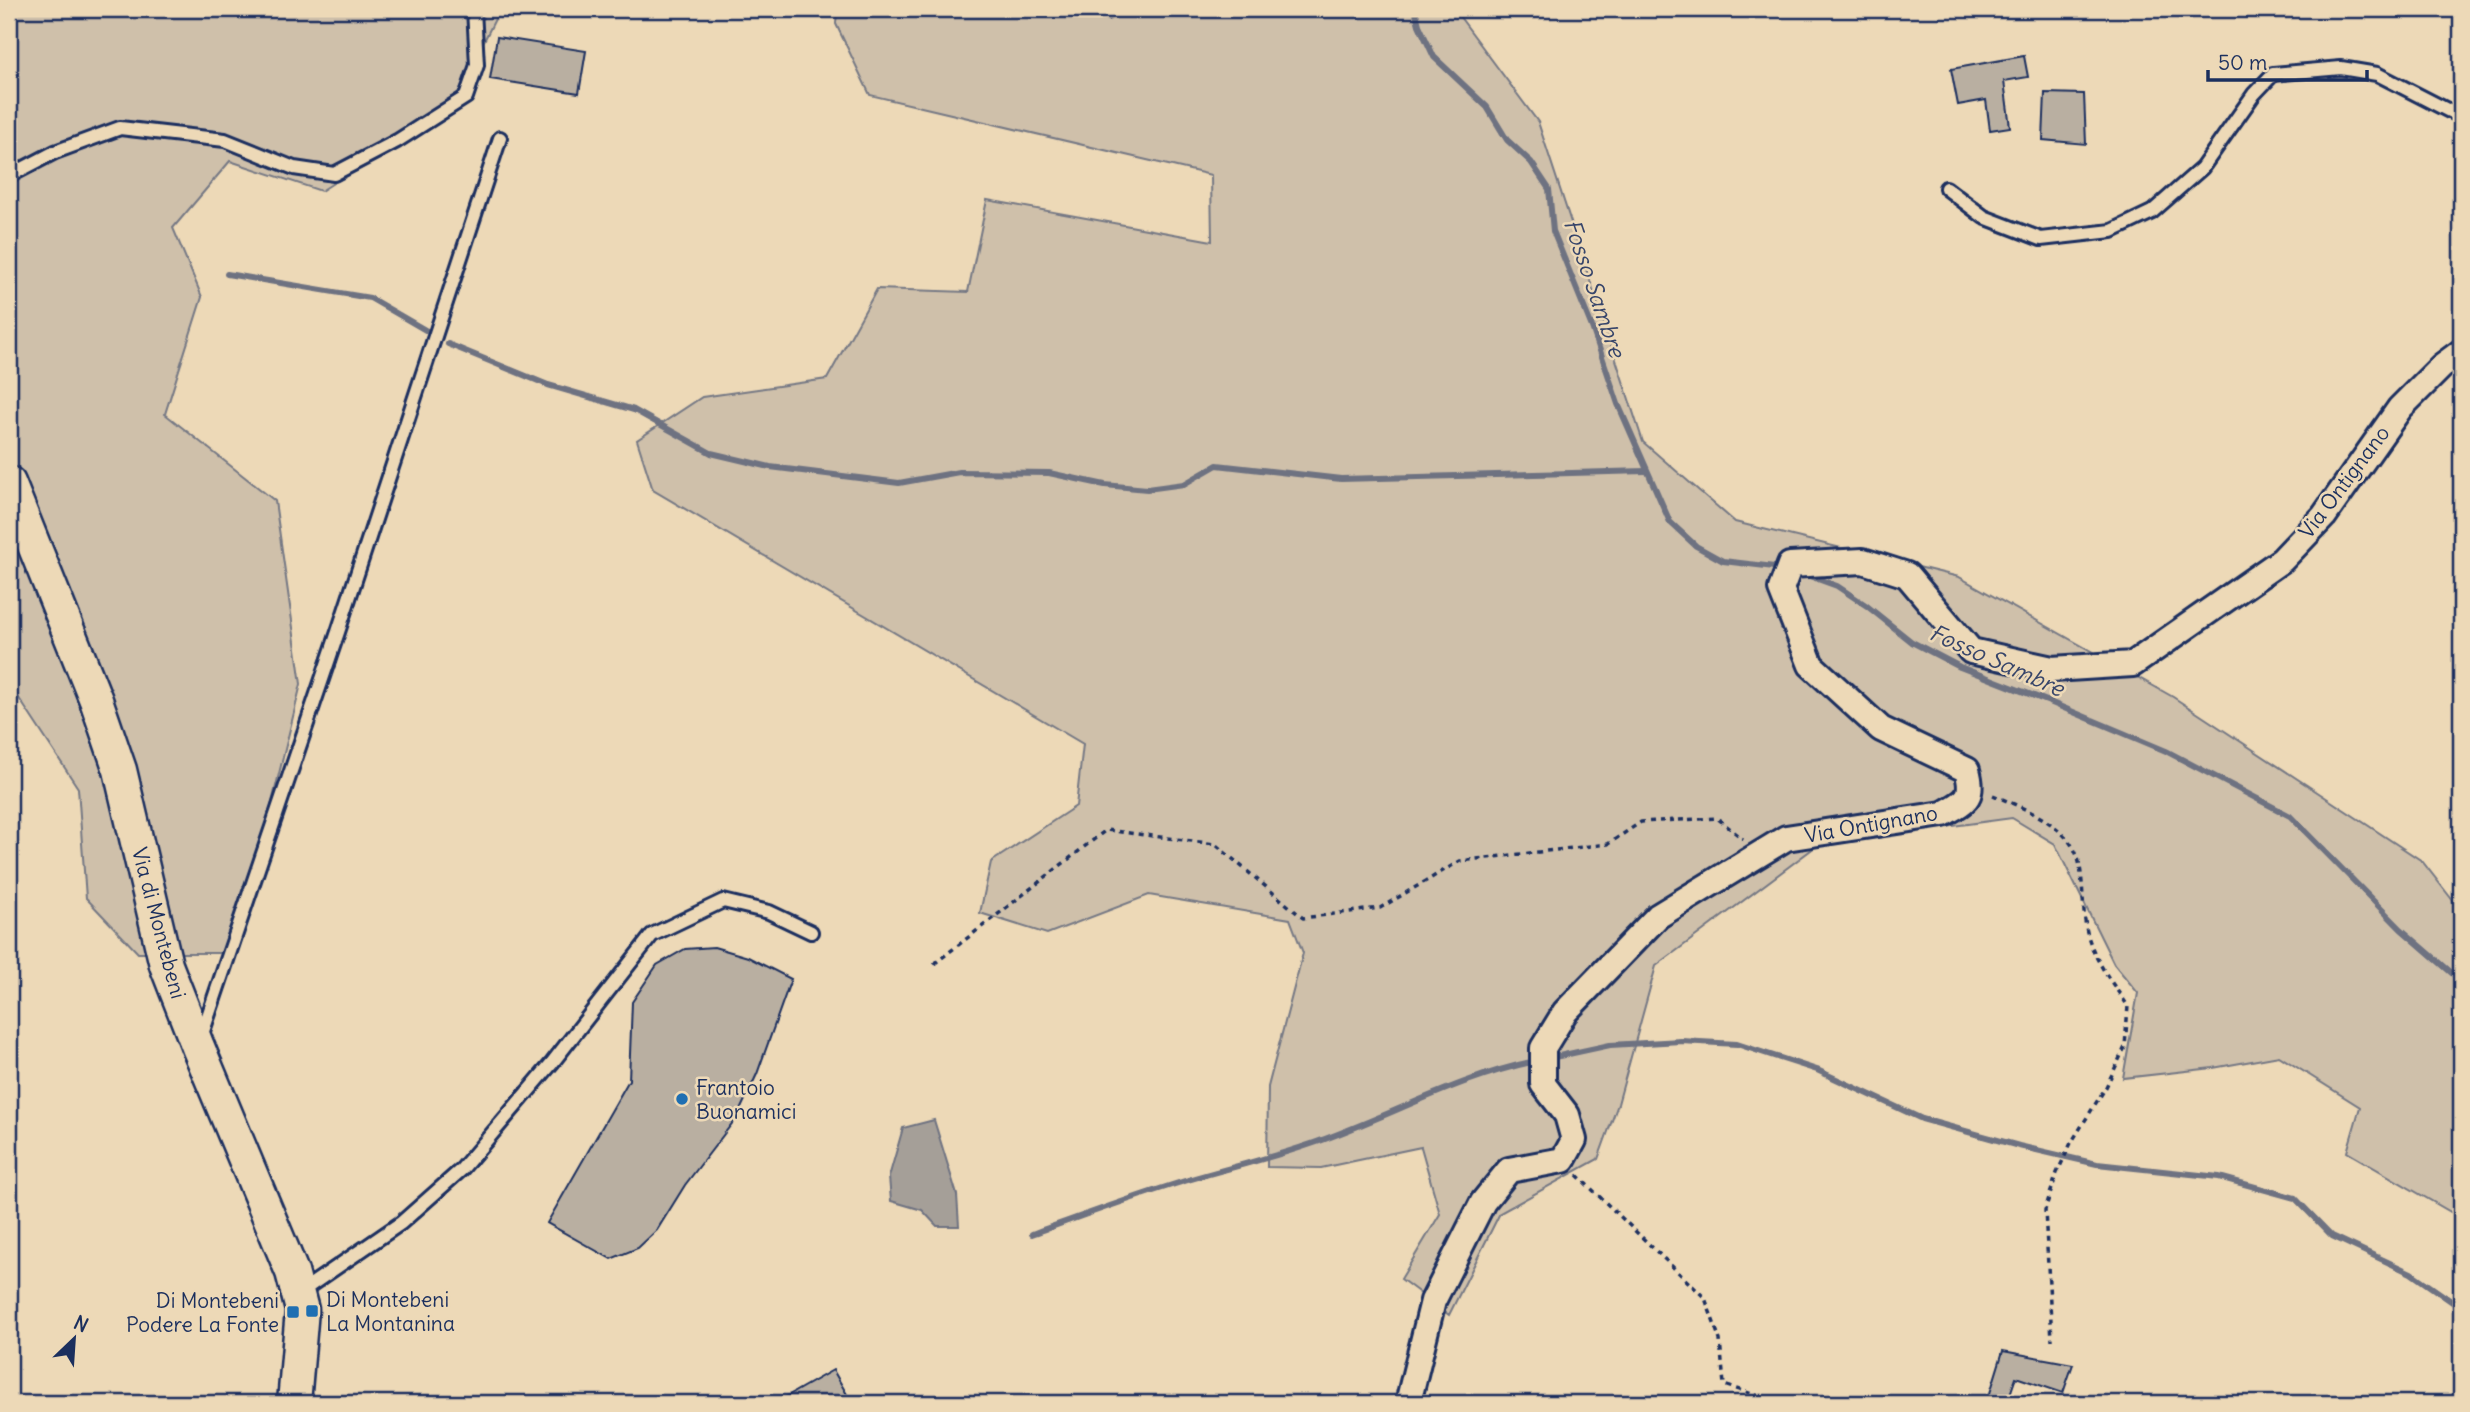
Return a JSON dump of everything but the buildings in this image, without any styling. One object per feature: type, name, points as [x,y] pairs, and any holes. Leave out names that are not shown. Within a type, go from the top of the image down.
[{"type":"street","name":"Via Ontignano","points":[[1563,1160],[1574,1140],[1567,1115],[1544,1084],[1543,1048],[1565,1012],[1658,916],[1786,838],[1944,814],[1965,802],[1971,786],[1967,770],[1881,729],[1811,665],[1782,589],[1790,565],[1863,561],[1907,575],[1971,651],[2052,669],[2133,664],[2283,560],[2324,516],[2400,408],[2442,366],[2461,352]]},
{"type":"street","name":"Via di Montebeni","points":[[13,494],[96,700],[116,758],[166,965],[281,1243],[299,1294],[302,1312],[295,1403]]},
{"type":"street","points":[[1408,1403],[1433,1301],[1483,1202],[1509,1170],[1563,1160]]},
{"type":"lane","points":[[9,176],[55,152],[120,128],[225,140],[295,168],[334,174],[397,141],[466,97],[477,65],[474,9]]},
{"type":"lane","points":[[1946,188],[1984,217],[2040,239],[2112,231],[2152,212],[2202,168],[2254,94],[2273,74],[2341,68],[2377,74],[2461,117]]},
{"type":"lane","points":[[198,1047],[500,138]]},
{"type":"lane","points":[[299,1294],[401,1223],[462,1169],[552,1063],[652,935],[723,901],[769,912],[811,932]]},
{"type":"path","points":[[1971,786],[2031,811],[2063,832],[2080,862],[2088,936],[2102,970],[2128,1006],[2124,1047],[2106,1087],[2071,1143],[2057,1173],[2045,1210],[2052,1340]]},
{"type":"path","points":[[934,964],[1106,830],[1215,844],[1303,918],[1380,908],[1460,861],[1608,844],[1641,822],[1717,818],[1762,853]]},
{"type":"path","points":[[1563,1160],[1704,1298],[1720,1340],[1724,1385],[1781,1403]]},
{"type":"shaded area","points":[[9,9],[500,9],[451,107],[321,191],[230,161],[173,228],[202,297],[165,414],[275,501],[301,684],[235,953],[138,953],[86,898],[78,788],[9,683]]},
{"type":"shaded area","points":[[837,9],[1454,9],[1538,122],[1643,442],[1735,522],[1959,577],[2173,697],[2422,861],[2461,911],[2461,1218],[2347,1152],[2360,1107],[2279,1056],[2213,1068],[2123,1078],[2138,993],[2114,964],[2055,844],[2012,818],[1819,844],[1656,966],[1618,1104],[1598,1159],[1500,1213],[1449,1315],[1401,1279],[1440,1214],[1421,1147],[1321,1168],[1267,1167],[1268,1087],[1303,953],[1290,919],[1149,895],[1047,934],[980,913],[991,862],[1076,806],[1083,744],[653,490],[637,440],[702,397],[827,379],[877,289],[968,292],[987,200],[1212,241],[1211,175],[870,95],[836,24]]},
{"type":"shaded area","points":[[1087,9],[1123,9],[1109,20]]},
{"type":"shaded area","points":[[934,1120],[957,1195],[959,1226],[937,1226],[922,1210],[891,1201],[889,1177],[903,1128]]},
{"type":"waterway","name":"Fosso Sambre","points":[[1415,9],[1419,25],[1434,57],[1487,107],[1507,140],[1531,162],[1549,189],[1553,231],[1592,327],[1618,404],[1670,522],[1696,546],[1723,561],[1783,568]]},
{"type":"waterway","points":[[227,274],[370,298],[427,331]]},
{"type":"waterway","points":[[448,344],[548,385],[634,410],[711,453],[770,467],[899,483],[959,472],[1049,473],[1105,485],[1147,489],[1184,484],[1217,465],[1341,479],[1646,471]]},
{"type":"waterway","name":"Fosso Sambre","points":[[1804,574],[1837,586],[1912,642],[1960,667],[2166,751],[2290,816],[2401,929],[2461,981]]},
{"type":"waterway","points":[[1550,1058],[1610,1045],[1681,1041],[1737,1044],[1817,1070],[1922,1119],[2019,1146],[2097,1164],[2219,1177],[2295,1198],[2332,1236],[2411,1273],[2461,1308]]},
{"type":"waterway","points":[[1032,1234],[1168,1186],[1311,1144],[1450,1087],[1536,1061]]},
{"type":"place","name":"Frantoio Buonamici","points":[[682,1099]]},
{"type":"place","name":"Di Montebeni La Montanina","points":[[312,1311]]},
{"type":"place","name":"Di Montebeni Podere La Fonte","points":[[293,1312]]}]
